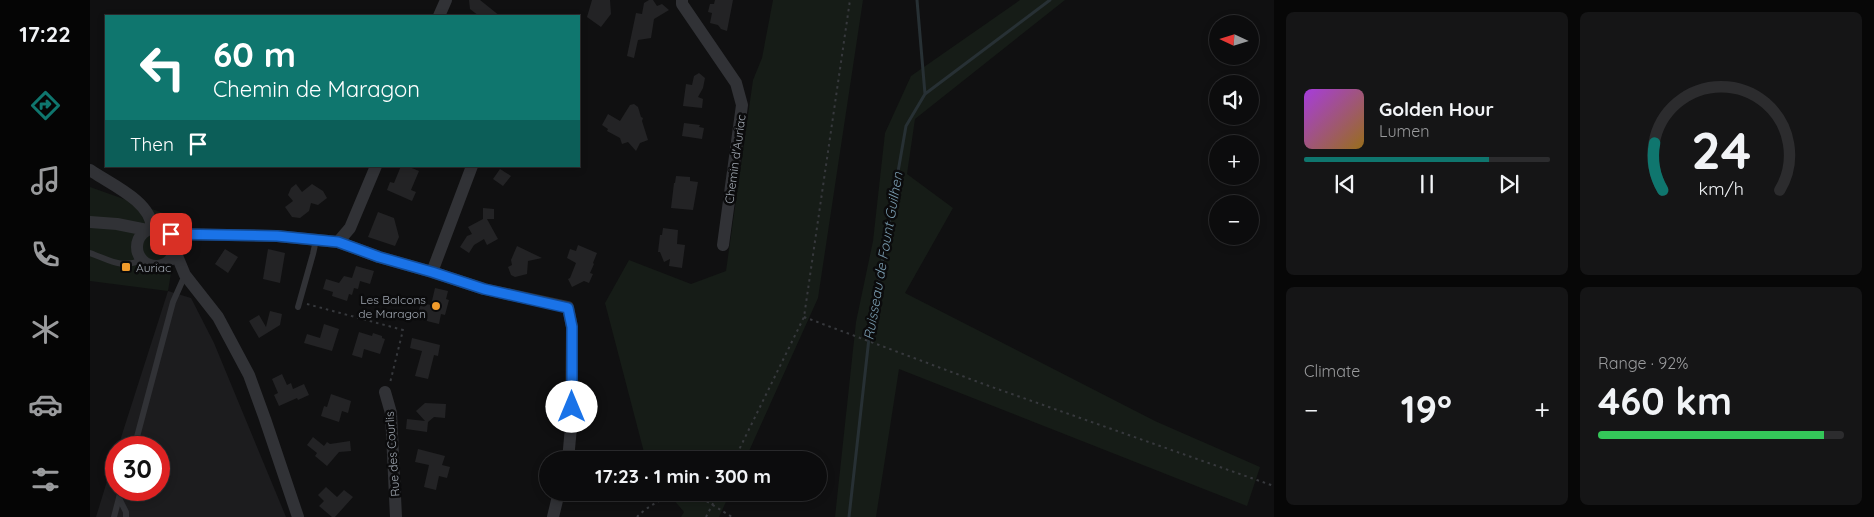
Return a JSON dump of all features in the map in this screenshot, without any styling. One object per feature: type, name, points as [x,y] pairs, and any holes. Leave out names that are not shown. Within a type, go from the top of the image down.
[{"type":"street","points":[[439,15],[446,0]]},
{"type":"street","name":"Chemin d'Auriac","points":[[682,0],[682,4],[736,82],[742,105],[723,244]]},
{"type":"street","points":[[338,242],[350,228],[376,167]]},
{"type":"street","points":[[432,272],[472,167]]},
{"type":"street","points":[[90,170],[147,210],[152,219],[150,229],[137,242]]},
{"type":"street","points":[[90,222],[150,229],[162,228],[174,244],[184,272],[218,316],[249,375],[266,418],[298,517]]},
{"type":"street","points":[[117,224],[137,242],[139,255],[142,260],[152,266],[164,264],[173,257],[174,244]]},
{"type":"street","points":[[174,244],[193,235],[277,236],[338,242],[379,257],[484,289],[568,308],[572,327],[571,427],[569,451]]},
{"type":"street","points":[[164,264],[184,272]]},
{"type":"street","name":"Rue des Courlis","points":[[385,392],[391,413],[396,517]]},
{"type":"street","points":[[553,517],[557,501]]},
{"type":"lane","points":[[299,304],[314,254],[316,240]]},
{"type":"lane","points":[[90,252],[113,263],[123,265],[142,260]]},
{"type":"lane","points":[[137,436],[173,302],[184,272]]},
{"type":"lane","points":[[114,517],[118,501]]},
{"type":"lane","points":[[120,501],[126,512],[126,517]]},
{"type":"path","points":[[738,451],[804,317],[850,0]]},
{"type":"path","points":[[299,304],[403,330],[392,380],[385,392]]},
{"type":"path","points":[[804,317],[1274,486]]},
{"type":"path","points":[[637,517],[647,507],[668,497],[692,494],[732,517]]},
{"type":"path","points":[[706,517],[714,501]]},
{"type":"shaded area","points":[[773,0],[863,0],[818,298],[749,451],[644,451],[605,303],[629,260],[691,284],[726,271],[753,80],[762,58]]},
{"type":"shaded area","points":[[1020,0],[1065,0],[915,119],[907,174],[953,208],[905,293],[1155,421],[1260,467],[1247,506],[899,369],[876,517],[835,517],[856,322],[873,241],[885,133],[911,76]]},
{"type":"shaded area","points":[[90,187],[180,219],[168,291],[90,281]]},
{"type":"shaded area","points":[[168,291],[191,298],[214,343],[286,517],[96,517],[105,488],[105,501],[170,501],[170,436],[122,436]]},
{"type":"shaded area","points":[[675,501],[726,501],[719,517],[681,517],[684,512]]},
{"type":"building","points":[[469,0],[480,0],[499,15],[478,15],[470,9]]},
{"type":"building","points":[[592,0],[610,0],[611,14],[601,27],[587,17]]},
{"type":"building","points":[[653,0],[657,6],[662,4],[669,10],[654,19],[651,38],[638,40],[634,58],[627,56],[636,13],[642,14],[644,3]]},
{"type":"building","points":[[715,0],[733,0],[727,31],[721,29],[718,25],[710,23],[712,13],[708,12],[710,4],[714,4]]},
{"type":"building","points":[[699,73],[705,78],[703,88],[698,97],[703,99],[702,108],[683,106],[686,84],[692,85],[694,76]]},
{"type":"building","points":[[634,104],[638,107],[643,118],[642,121],[648,140],[640,143],[636,151],[628,142],[622,144],[620,138],[607,131],[608,129],[602,125],[608,114],[620,121],[630,105]]},
{"type":"building","points":[[684,123],[700,125],[699,127],[704,128],[702,139],[682,136]]},
{"type":"building","points":[[401,167],[409,167],[419,171],[411,190],[416,192],[412,201],[387,190],[390,182],[394,183]]},
{"type":"building","points":[[500,169],[511,176],[503,186],[493,179]]},
{"type":"building","points":[[676,176],[690,177],[690,181],[698,182],[693,210],[671,208]]},
{"type":"building","points":[[296,184],[302,192],[312,184],[323,191],[327,198],[318,205],[311,203],[309,211],[300,218],[292,217],[285,207],[293,201],[288,195],[291,188]]},
{"type":"building","points":[[483,208],[494,209],[494,219],[487,219],[498,239],[487,245],[484,239],[474,245],[469,253],[460,247],[467,236],[472,234],[468,227],[483,219]]},
{"type":"building","points":[[378,212],[394,218],[399,237],[395,246],[368,237]]},
{"type":"building","points":[[663,228],[678,230],[677,244],[685,245],[682,268],[669,266],[670,259],[664,262],[660,252],[658,252],[660,235],[662,235]]},
{"type":"building","points":[[578,245],[597,253],[590,273],[593,274],[589,283],[584,281],[572,287],[568,279],[576,263],[567,258],[570,249],[576,251]]},
{"type":"building","points":[[517,246],[542,258],[528,261],[527,274],[515,277],[511,275],[508,267],[512,265],[511,260]]},
{"type":"building","points":[[225,249],[238,257],[228,273],[215,264]]},
{"type":"building","points":[[268,249],[285,253],[280,283],[263,279]]},
{"type":"building","points":[[356,266],[374,271],[370,284],[360,281],[358,289],[354,288],[352,295],[349,294],[347,301],[332,296],[333,292],[323,289],[326,279],[339,283],[344,276],[352,278]]},
{"type":"building","name":"Les Balcons de Maragon","points":[[435,288],[448,291],[446,299],[449,300],[445,315],[441,314],[439,324],[427,321],[427,318],[417,316],[421,303],[431,305]]},
{"type":"building","points":[[270,311],[282,314],[280,325],[259,338],[249,321],[259,315],[266,327]]},
{"type":"building","points":[[324,324],[339,329],[332,351],[304,343],[307,334],[320,338]]},
{"type":"building","points":[[359,332],[372,336],[373,333],[385,339],[380,354],[364,349],[362,358],[352,355]]},
{"type":"building","points":[[412,338],[440,345],[438,356],[434,355],[428,379],[415,376],[422,351],[410,348]]},
{"type":"building","points":[[282,374],[287,385],[291,383],[293,389],[304,384],[309,395],[279,406],[274,395],[278,393],[272,379]]},
{"type":"building","points":[[331,394],[351,401],[348,413],[342,411],[339,422],[321,416],[324,406],[327,407]]},
{"type":"building","points":[[425,403],[446,404],[445,418],[434,417],[428,422],[427,432],[406,429],[407,419],[425,421],[416,411]]},
{"type":"building","points":[[313,437],[324,446],[327,442],[330,444],[350,441],[351,451],[339,452],[327,466],[315,456],[317,453],[307,445]]},
{"type":"building","points":[[418,449],[445,456],[442,465],[450,467],[447,478],[439,476],[436,490],[424,487],[429,465],[415,462]]},
{"type":"building","points":[[326,487],[337,497],[344,490],[353,497],[335,517],[332,517],[319,506],[324,501],[318,495]]},
{"type":"waterway","name":"Ruisseau de Fount Guilhen","points":[[849,517],[869,338],[906,126],[925,94],[917,0]]},
{"type":"waterway","points":[[925,94],[1050,0]]},
{"type":"place","name":"Auriac","points":[[126,267]]},
{"type":"place","name":"Les Balcons de Maragon","points":[[436,306]]},
{"type":"route","points":[[171,234],[277,236],[338,242],[379,257],[484,289],[568,308],[572,327],[572,407]]}]
